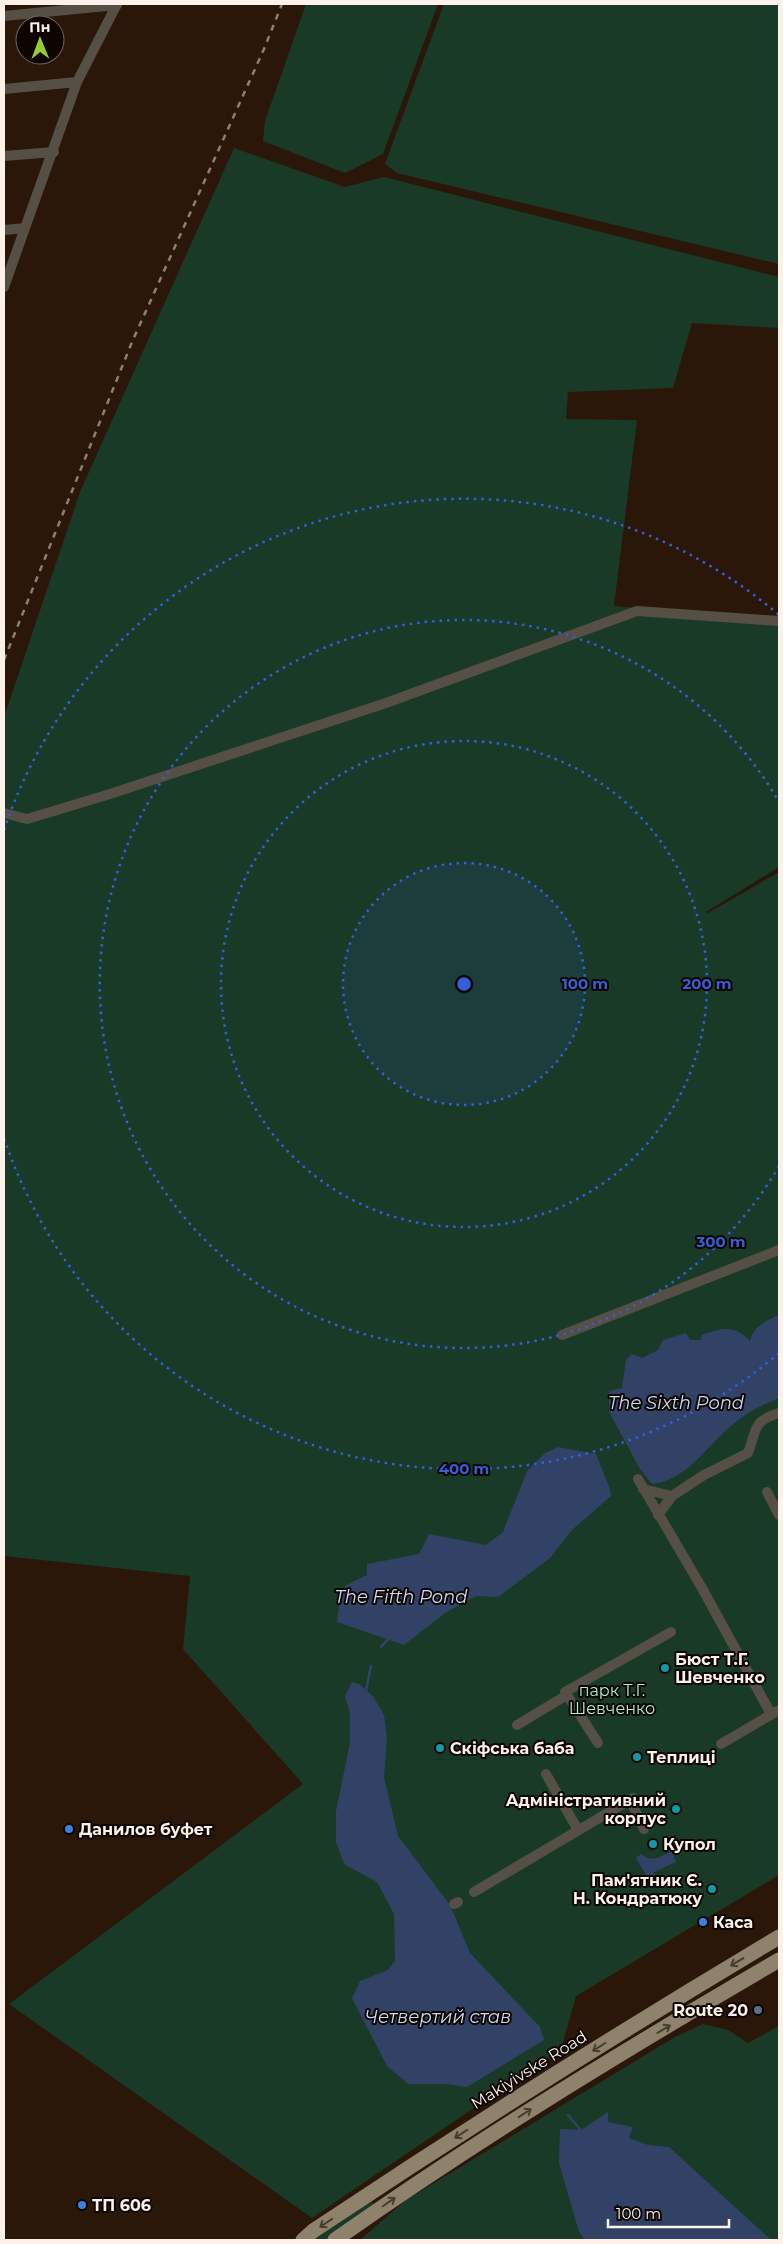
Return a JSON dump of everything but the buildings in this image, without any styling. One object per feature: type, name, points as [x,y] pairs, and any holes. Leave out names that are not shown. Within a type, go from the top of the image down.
[{"type":"main road","name":"Makiyivske Road","points":[[303,2240],[404,2170],[545,2080],[779,1937]]},
{"type":"main road","points":[[334,2240],[414,2184],[554,2095],[779,1960]]},
{"type":"street","points":[[4,16],[117,4]]},
{"type":"street","points":[[4,287],[24,228],[54,152],[77,82],[117,4]]},
{"type":"street","points":[[4,89],[77,82]]},
{"type":"street","points":[[4,156],[54,152]]},
{"type":"street","points":[[4,230],[24,228]]},
{"type":"street","points":[[4,813],[27,818],[110,794],[386,703],[637,611],[779,621]]},
{"type":"street","points":[[562,1335],[779,1250]]},
{"type":"street","points":[[658,1515],[672,1496],[704,1475],[748,1453],[754,1429],[762,1420],[779,1413]]},
{"type":"street","points":[[672,1496],[641,1484],[775,1712],[721,1744]]},
{"type":"street","points":[[767,1492],[779,1515]]},
{"type":"street","points":[[598,1742],[565,1692],[671,1632]]},
{"type":"street","points":[[517,1725],[567,1695]]},
{"type":"street","points":[[546,1774],[578,1830]]},
{"type":"street","points":[[473,1894],[632,1799],[644,1829]]},
{"type":"green space","points":[[306,4],[438,4],[383,154],[345,173],[263,141],[265,121]]},
{"type":"green space","points":[[444,4],[779,4],[779,264],[397,173],[385,164]]},
{"type":"green space","name":"парк Т.Г. Шевченко","points":[[234,148],[345,187],[384,177],[779,277],[779,328],[692,323],[673,388],[568,392],[566,419],[637,420],[614,606],[779,622],[779,867],[706,912],[708,913],[779,872],[779,1875],[576,1996],[561,2049],[312,2218],[9,2004],[303,1784],[183,1649],[190,1576],[4,1556],[4,717],[80,492]]},
{"type":"green space","points":[[703,2024],[728,2030],[748,2043],[779,2026],[779,2240],[360,2240],[406,2200],[675,2037]]},
{"type":"green space","points":[[372,2200],[373,2208],[327,2240],[314,2240]]},
{"type":"water","name":"The Sixth Pond","points":[[779,1315],[779,1398],[741,1418],[677,1476],[652,1484],[640,1469],[609,1412],[609,1391],[622,1388],[626,1360],[632,1354],[642,1358],[658,1350],[663,1340],[686,1333],[690,1340],[701,1340],[702,1335],[728,1329],[739,1332],[750,1341],[757,1328]]},
{"type":"water","name":"The Fifth Pond","points":[[558,1447],[596,1454],[611,1496],[572,1530],[550,1558],[498,1597],[476,1596],[445,1613],[404,1645],[337,1622],[340,1600],[346,1585],[367,1575],[367,1564],[419,1554],[429,1534],[486,1545],[503,1532],[527,1471],[545,1453]]},
{"type":"water","name":"Четвертий став","points":[[352,1682],[359,1684],[373,1696],[384,1715],[387,1738],[384,1777],[398,1836],[450,1905],[470,1953],[540,2027],[544,2040],[467,2087],[446,2084],[408,2084],[387,2066],[352,1998],[360,1981],[388,1970],[395,1961],[394,1914],[377,1882],[344,1864],[336,1842],[336,1811],[350,1743],[350,1713],[345,1696]]},
{"type":"water","points":[[671,1851],[676,1862],[654,1872],[657,1879],[650,1882],[636,1858],[641,1854],[653,1859]]},
{"type":"water","points":[[608,2112],[608,2122],[633,2127],[629,2138],[648,2145],[669,2147],[771,2240],[585,2240],[579,2232],[559,2163],[560,2129],[581,2130]]},
{"type":"waterway","points":[[381,1647],[388,1639]]},
{"type":"waterway","points":[[366,1691],[371,1666]]},
{"type":"waterway","points":[[568,2115],[583,2133]]},
{"type":"railway","points":[[4,660],[132,342],[264,49],[282,4]]},
{"type":"place","name":"Бюст Т.Г. Шевченко","points":[[665,1668]]},
{"type":"place","name":"Скіфська баба","points":[[440,1748]]},
{"type":"place","name":"Теплиці","points":[[637,1757]]},
{"type":"place","name":"Адміністративний корпус","points":[[676,1809]]},
{"type":"place","name":"Данилов буфет","points":[[69,1829]]},
{"type":"place","name":"Купол","points":[[653,1844]]},
{"type":"place","name":"Пам'ятник Є. Н. Кондратюку","points":[[712,1889]]},
{"type":"place","name":"Каса","points":[[703,1922]]},
{"type":"place","name":"Route 20","points":[[758,2010]]},
{"type":"place","name":"ТП 606","points":[[82,2205]]}]
